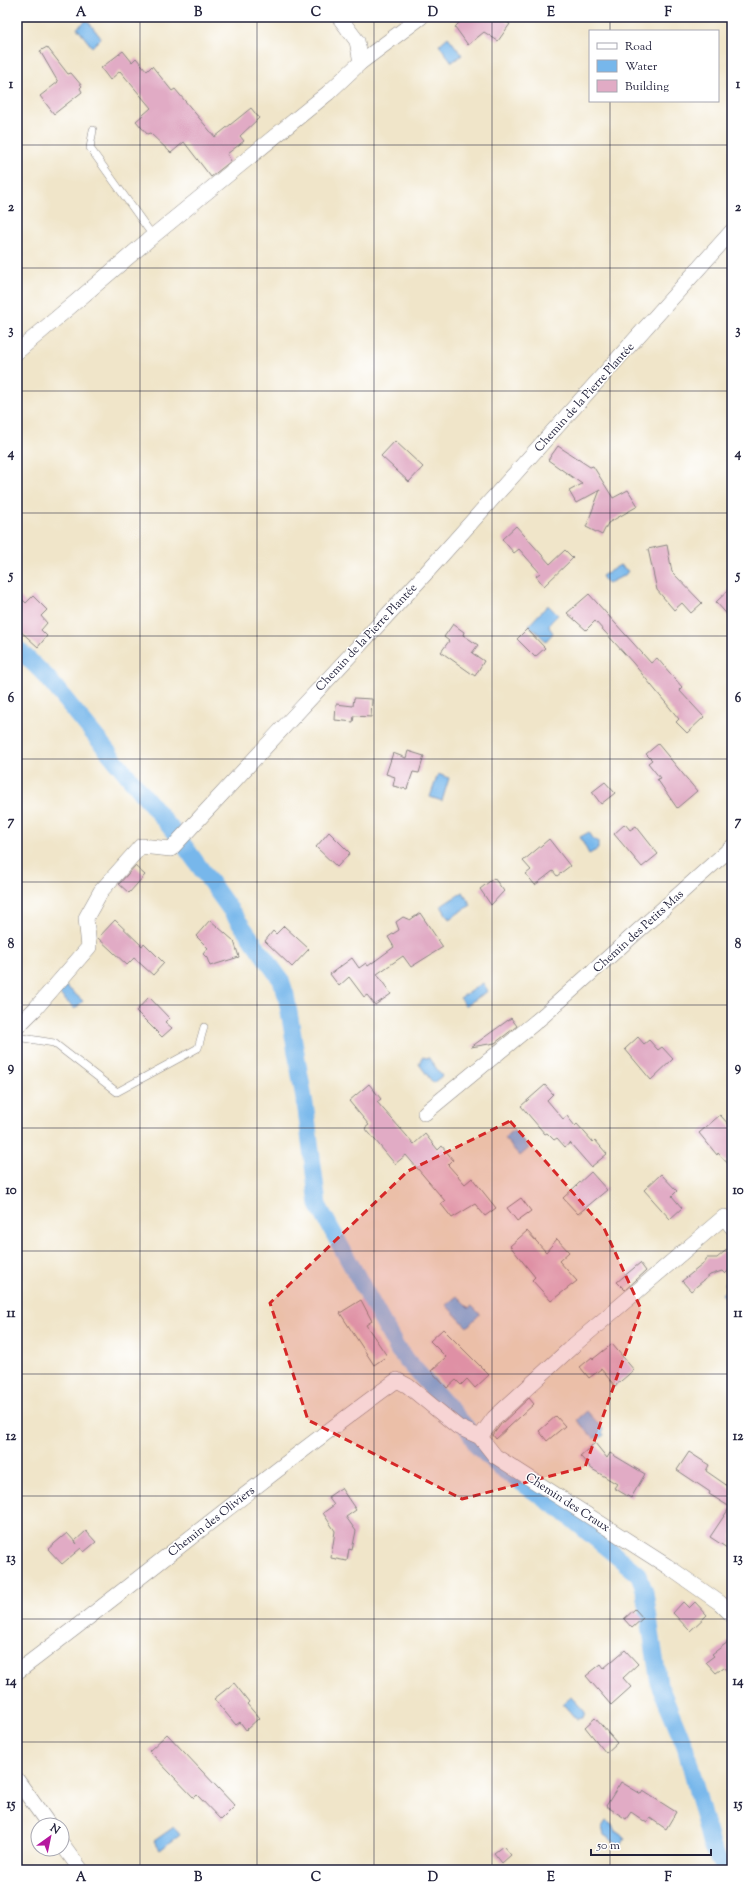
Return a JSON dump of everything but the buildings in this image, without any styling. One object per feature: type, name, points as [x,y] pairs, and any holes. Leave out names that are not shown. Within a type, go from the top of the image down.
[{"type":"street","points":[[340,17],[357,41],[361,62]]},
{"type":"street","points":[[17,352],[153,236],[328,93],[361,62],[421,17]]},
{"type":"street","name":"Chemin de la Pierre Plantée","points":[[17,1027],[35,1009],[89,947],[86,918],[100,891],[142,846],[171,849],[422,577],[732,231]]},
{"type":"street","name":"Chemin des Petits Mas","points":[[425,1113],[544,1015],[732,846]]},
{"type":"street","points":[[480,1437],[494,1418],[568,1350],[724,1217],[732,1227]]},
{"type":"street","name":"Chemin des Oliviers","points":[[17,1672],[100,1610],[233,1503],[355,1410],[397,1380],[408,1386]]},
{"type":"street","name":"Chemin des Craux","points":[[408,1386],[458,1427],[480,1437],[494,1456],[667,1566],[720,1603],[732,1615]]},
{"type":"street","points":[[17,1780],[43,1817]]},
{"type":"street","points":[[70,1855],[81,1870]]},
{"type":"lane","points":[[92,130],[90,148],[153,236]]},
{"type":"lane","points":[[17,1038],[54,1043],[117,1092],[198,1048],[204,1027]]},
{"type":"highlighted area","points":[[510,1121],[604,1228],[641,1309],[585,1467],[462,1499],[308,1420],[270,1303],[408,1171]]},
{"type":"water","points":[[87,20],[101,38],[92,47],[77,28]]},
{"type":"water","points":[[448,37],[462,55],[452,62],[439,45]]},
{"type":"water","points":[[620,565],[628,571],[625,575],[607,584],[602,576]]},
{"type":"water","points":[[547,606],[549,606],[558,615],[550,623],[549,627],[553,633],[546,641],[529,625]]},
{"type":"water","points":[[438,774],[449,778],[442,801],[430,797]]},
{"type":"water","points":[[589,832],[594,840],[598,841],[598,849],[589,854],[580,837]]},
{"type":"water","points":[[463,892],[471,905],[449,919],[441,906]]},
{"type":"water","points":[[483,983],[488,991],[465,1006],[460,998]]},
{"type":"water","points":[[66,986],[83,1001],[75,1009],[59,994]]},
{"type":"water","points":[[422,1057],[428,1057],[442,1076],[433,1083],[419,1064]]},
{"type":"water","points":[[513,1130],[529,1148],[520,1156],[504,1138]]},
{"type":"water","points":[[732,1278],[732,1298],[728,1302],[722,1294],[727,1289],[725,1284]]},
{"type":"water","points":[[457,1296],[469,1308],[472,1306],[480,1314],[467,1327],[446,1305]]},
{"type":"water","points":[[587,1411],[604,1430],[602,1432],[604,1435],[598,1439],[596,1437],[594,1439],[577,1420]]},
{"type":"water","points":[[571,1697],[585,1712],[583,1718],[576,1719],[563,1704]]},
{"type":"water","points":[[606,1821],[612,1825],[614,1830],[625,1838],[620,1846],[604,1835],[602,1827]]},
{"type":"water","points":[[174,1827],[180,1835],[160,1850],[154,1841]]},
{"type":"waterway","points":[[17,648],[46,676],[178,837]]},
{"type":"waterway","points":[[183,844],[281,980],[286,995],[306,1110],[318,1205],[398,1350],[467,1428],[477,1446],[500,1468],[562,1511],[638,1574],[645,1592],[659,1684],[685,1746],[711,1845],[724,1870]]}]
